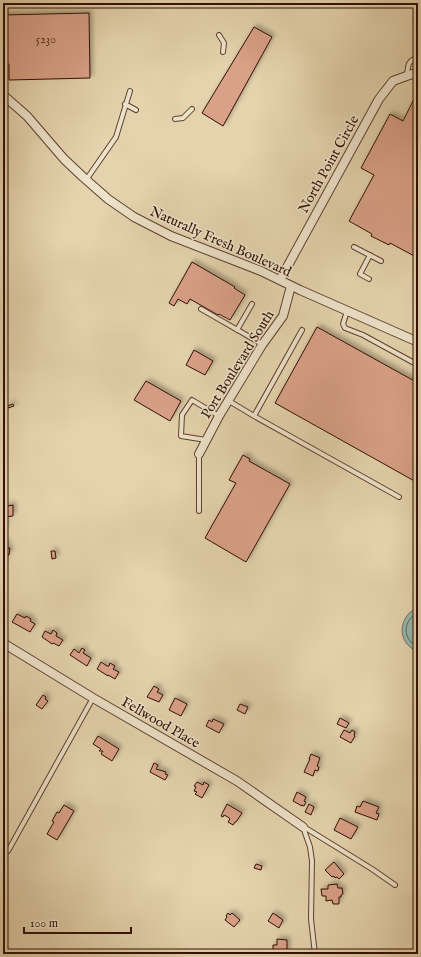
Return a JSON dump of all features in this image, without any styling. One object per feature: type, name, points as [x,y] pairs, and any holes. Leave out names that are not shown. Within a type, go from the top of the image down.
[{"type":"street","name":"North Point Circle","points":[[280,280],[313,224],[379,99],[393,82],[412,75]]},
{"type":"street","name":"Naturally Fresh Boulevard","points":[[3,95],[27,116],[64,159],[86,180],[108,199],[134,217],[171,236],[280,280],[418,342]]},
{"type":"street","name":"Port Boulevard South","points":[[199,454],[219,416],[262,345],[283,316],[291,286]]},
{"type":"street","name":"Fellwood Place","points":[[3,643],[93,698],[237,782],[303,827]]},
{"type":"lane","points":[[219,35],[224,43],[222,52]]},
{"type":"lane","points":[[412,75],[409,62],[418,58]]},
{"type":"lane","points":[[86,180],[116,137],[130,91]]},
{"type":"lane","points":[[126,104],[136,110]]},
{"type":"lane","points":[[175,119],[183,118],[192,109]]},
{"type":"lane","points":[[354,247],[381,261]]},
{"type":"lane","points":[[370,255],[360,274],[370,279]]},
{"type":"lane","points":[[237,330],[252,304]]},
{"type":"lane","points":[[201,310],[262,345]]},
{"type":"lane","points":[[347,311],[343,324],[345,328],[363,335],[418,365]]},
{"type":"lane","points":[[254,416],[302,330]]},
{"type":"lane","points":[[206,440],[181,436],[182,415],[192,400],[219,416]]},
{"type":"lane","points":[[229,401],[398,497]]},
{"type":"lane","points":[[199,454],[199,511]]},
{"type":"lane","points":[[8,851],[93,698]]},
{"type":"lane","points":[[303,827],[372,869],[395,885]]},
{"type":"lane","points":[[303,827],[310,847],[312,861],[311,920],[315,954]]},
{"type":"water","points":[[418,607],[418,652],[406,642],[402,631],[408,615],[412,610]]},
{"type":"building","points":[[89,13],[90,78],[9,80],[9,64],[3,64],[3,15]]},
{"type":"building","points":[[254,27],[272,37],[223,126],[202,113]]},
{"type":"building","points":[[415,97],[418,99],[418,258],[390,243],[389,245],[371,236],[372,234],[349,221],[374,175],[361,168],[390,114],[403,121]]},
{"type":"building","points":[[192,262],[235,287],[234,288],[245,295],[230,320],[190,299],[187,304],[178,299],[174,306],[169,303]]},
{"type":"building","points":[[317,327],[418,383],[418,483],[275,403]]},
{"type":"building","points":[[194,350],[213,361],[205,375],[186,365]]},
{"type":"building","points":[[146,381],[181,401],[170,421],[134,400]]},
{"type":"building","points":[[13,404],[14,406],[8,408],[7,406]]},
{"type":"building","points":[[243,455],[250,459],[249,461],[290,484],[246,562],[205,538],[236,483],[229,480]]},
{"type":"building","points":[[13,505],[13,516],[4,517],[6,527],[4,528],[3,507]]},
{"type":"building","points":[[3,543],[7,543],[6,548],[10,548],[9,555],[5,554],[4,564],[3,564]]},
{"type":"building","points":[[51,551],[55,551],[56,558],[52,559]]},
{"type":"building","points":[[17,614],[25,618],[26,616],[35,624],[30,632],[12,622]]},
{"type":"building","points":[[53,630],[57,633],[56,636],[63,640],[59,646],[53,643],[52,644],[42,637],[45,631],[51,634]]},
{"type":"building","points":[[82,648],[85,650],[83,653],[91,658],[87,666],[70,655],[74,649],[79,653]]},
{"type":"building","points":[[101,662],[107,666],[109,666],[110,663],[115,666],[113,669],[119,672],[115,679],[97,669]]},
{"type":"building","points":[[154,686],[159,689],[157,692],[163,695],[159,702],[147,697]]},
{"type":"building","points":[[43,695],[48,701],[42,709],[36,705]]},
{"type":"building","points":[[175,698],[187,704],[181,716],[169,710]]},
{"type":"building","points":[[240,704],[248,707],[245,714],[237,710]]},
{"type":"building","points":[[340,718],[349,723],[346,728],[337,724]]},
{"type":"building","points":[[213,719],[224,724],[219,733],[206,726],[209,720],[212,722]]},
{"type":"building","points":[[344,730],[350,733],[352,730],[355,732],[355,736],[351,743],[340,737]]},
{"type":"building","points":[[98,736],[119,749],[112,761],[101,754],[103,751],[99,751],[101,749],[93,744]]},
{"type":"building","points":[[311,754],[320,758],[317,766],[319,767],[318,771],[315,770],[313,776],[304,772]]},
{"type":"building","points":[[154,763],[158,765],[156,769],[166,772],[165,774],[168,775],[165,780],[150,772]]},
{"type":"building","points":[[197,782],[203,785],[204,782],[209,785],[202,798],[195,794],[197,792],[194,791],[196,787],[194,786]]},
{"type":"building","points":[[297,792],[306,797],[304,806],[293,801]]},
{"type":"building","points":[[363,801],[379,807],[376,813],[379,814],[377,820],[355,812],[357,806],[360,807]]},
{"type":"building","points":[[227,804],[242,813],[233,825],[228,822],[230,819],[228,817],[224,815],[223,817],[221,816]]},
{"type":"building","points":[[309,804],[314,807],[311,815],[305,812]]},
{"type":"building","points":[[64,805],[74,811],[57,840],[47,834],[54,822],[52,821],[57,812],[59,813]]},
{"type":"building","points":[[340,818],[358,827],[351,839],[334,830]]},
{"type":"building","points":[[334,862],[344,874],[339,879],[337,877],[335,878],[334,876],[332,877],[325,870]]},
{"type":"building","points":[[256,864],[262,866],[261,870],[254,868]]},
{"type":"building","points":[[337,884],[338,888],[342,888],[343,894],[339,897],[339,904],[333,904],[332,900],[326,901],[326,896],[322,896],[321,889],[328,889],[328,885]]},
{"type":"building","points":[[228,913],[230,915],[232,913],[240,920],[234,927],[225,920]]},
{"type":"building","points":[[273,913],[283,920],[279,928],[268,921]]},
{"type":"building","points":[[277,939],[287,940],[287,954],[277,954],[277,952],[273,952],[273,945],[277,945]]}]
